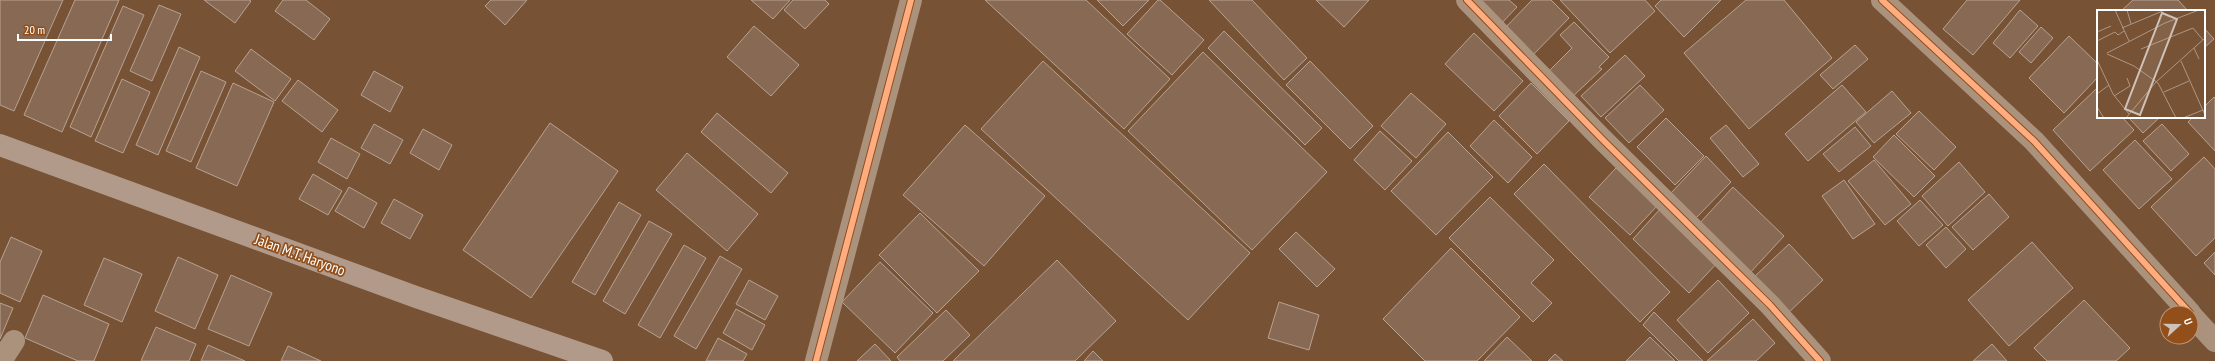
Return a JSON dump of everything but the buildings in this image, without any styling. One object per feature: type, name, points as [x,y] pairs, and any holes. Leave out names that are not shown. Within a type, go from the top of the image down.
[{"type":"main road","name":"Jalan M.T. Haryono","points":[[0,145],[416,297],[602,361]]},
{"type":"street","points":[[816,361],[911,0]]},
{"type":"street","points":[[1467,0],[1603,140],[1770,305],[1820,361]]},
{"type":"street","points":[[1882,0],[2034,141],[2182,305]]},
{"type":"street","points":[[2199,324],[2215,341]]},
{"type":"street","points":[[1,361],[14,342]]},
{"type":"cycle path","points":[[816,361],[911,0]]},
{"type":"cycle path","points":[[1467,0],[1603,140],[1770,305],[1820,361]]},
{"type":"cycle path","points":[[1882,0],[2034,141],[2183,305]]}]
